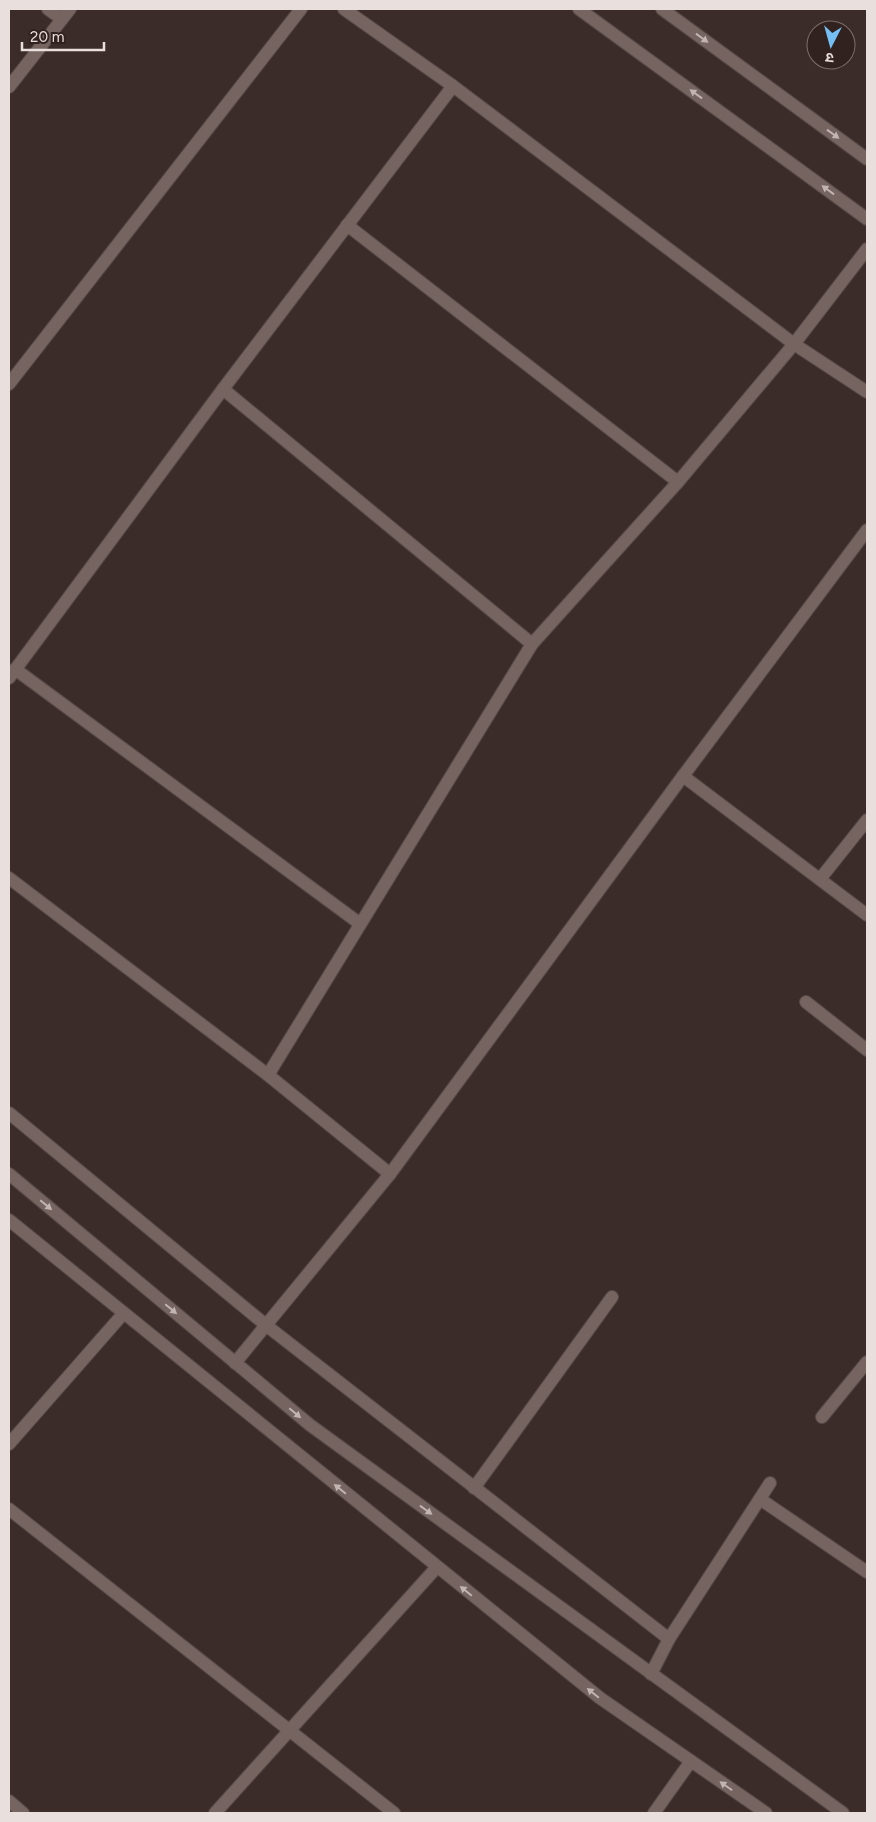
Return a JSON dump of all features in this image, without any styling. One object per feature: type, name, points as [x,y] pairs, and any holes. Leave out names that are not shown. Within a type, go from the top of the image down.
[{"type":"street","points":[[48,9],[62,19]]},
{"type":"street","points":[[9,87],[70,9]]},
{"type":"street","points":[[9,384],[301,9]]},
{"type":"street","points":[[344,9],[453,86],[794,344],[867,392]]},
{"type":"street","points":[[579,9],[867,219]]},
{"type":"street","points":[[662,9],[867,159]]},
{"type":"street","points":[[359,923],[12,673],[222,389],[453,86]]},
{"type":"street","points":[[347,225],[678,482]]},
{"type":"street","points":[[268,1075],[359,923],[532,644],[678,482],[794,344],[867,249]]},
{"type":"street","points":[[222,389],[532,644]]},
{"type":"street","points":[[235,1363],[390,1174],[867,530]]},
{"type":"street","points":[[683,776],[867,915]]},
{"type":"street","points":[[820,878],[867,820]]},
{"type":"street","points":[[9,878],[268,1075],[390,1174]]},
{"type":"street","points":[[806,1002],[867,1050]]},
{"type":"street","points":[[9,1113],[267,1326],[669,1639]]},
{"type":"street","points":[[9,1174],[310,1425],[844,1813]]},
{"type":"street","points":[[9,1220],[600,1698],[766,1813]]},
{"type":"street","points":[[474,1488],[612,1297]]},
{"type":"street","points":[[9,1444],[123,1314]]},
{"type":"street","points":[[822,1417],[867,1362]]},
{"type":"street","points":[[651,1674],[669,1639],[770,1483]]},
{"type":"street","points":[[760,1499],[867,1572]]},
{"type":"street","points":[[9,1510],[394,1813]]},
{"type":"street","points":[[215,1813],[436,1567]]},
{"type":"street","points":[[654,1813],[691,1761]]},
{"type":"street","points":[[9,1801],[23,1813]]}]
